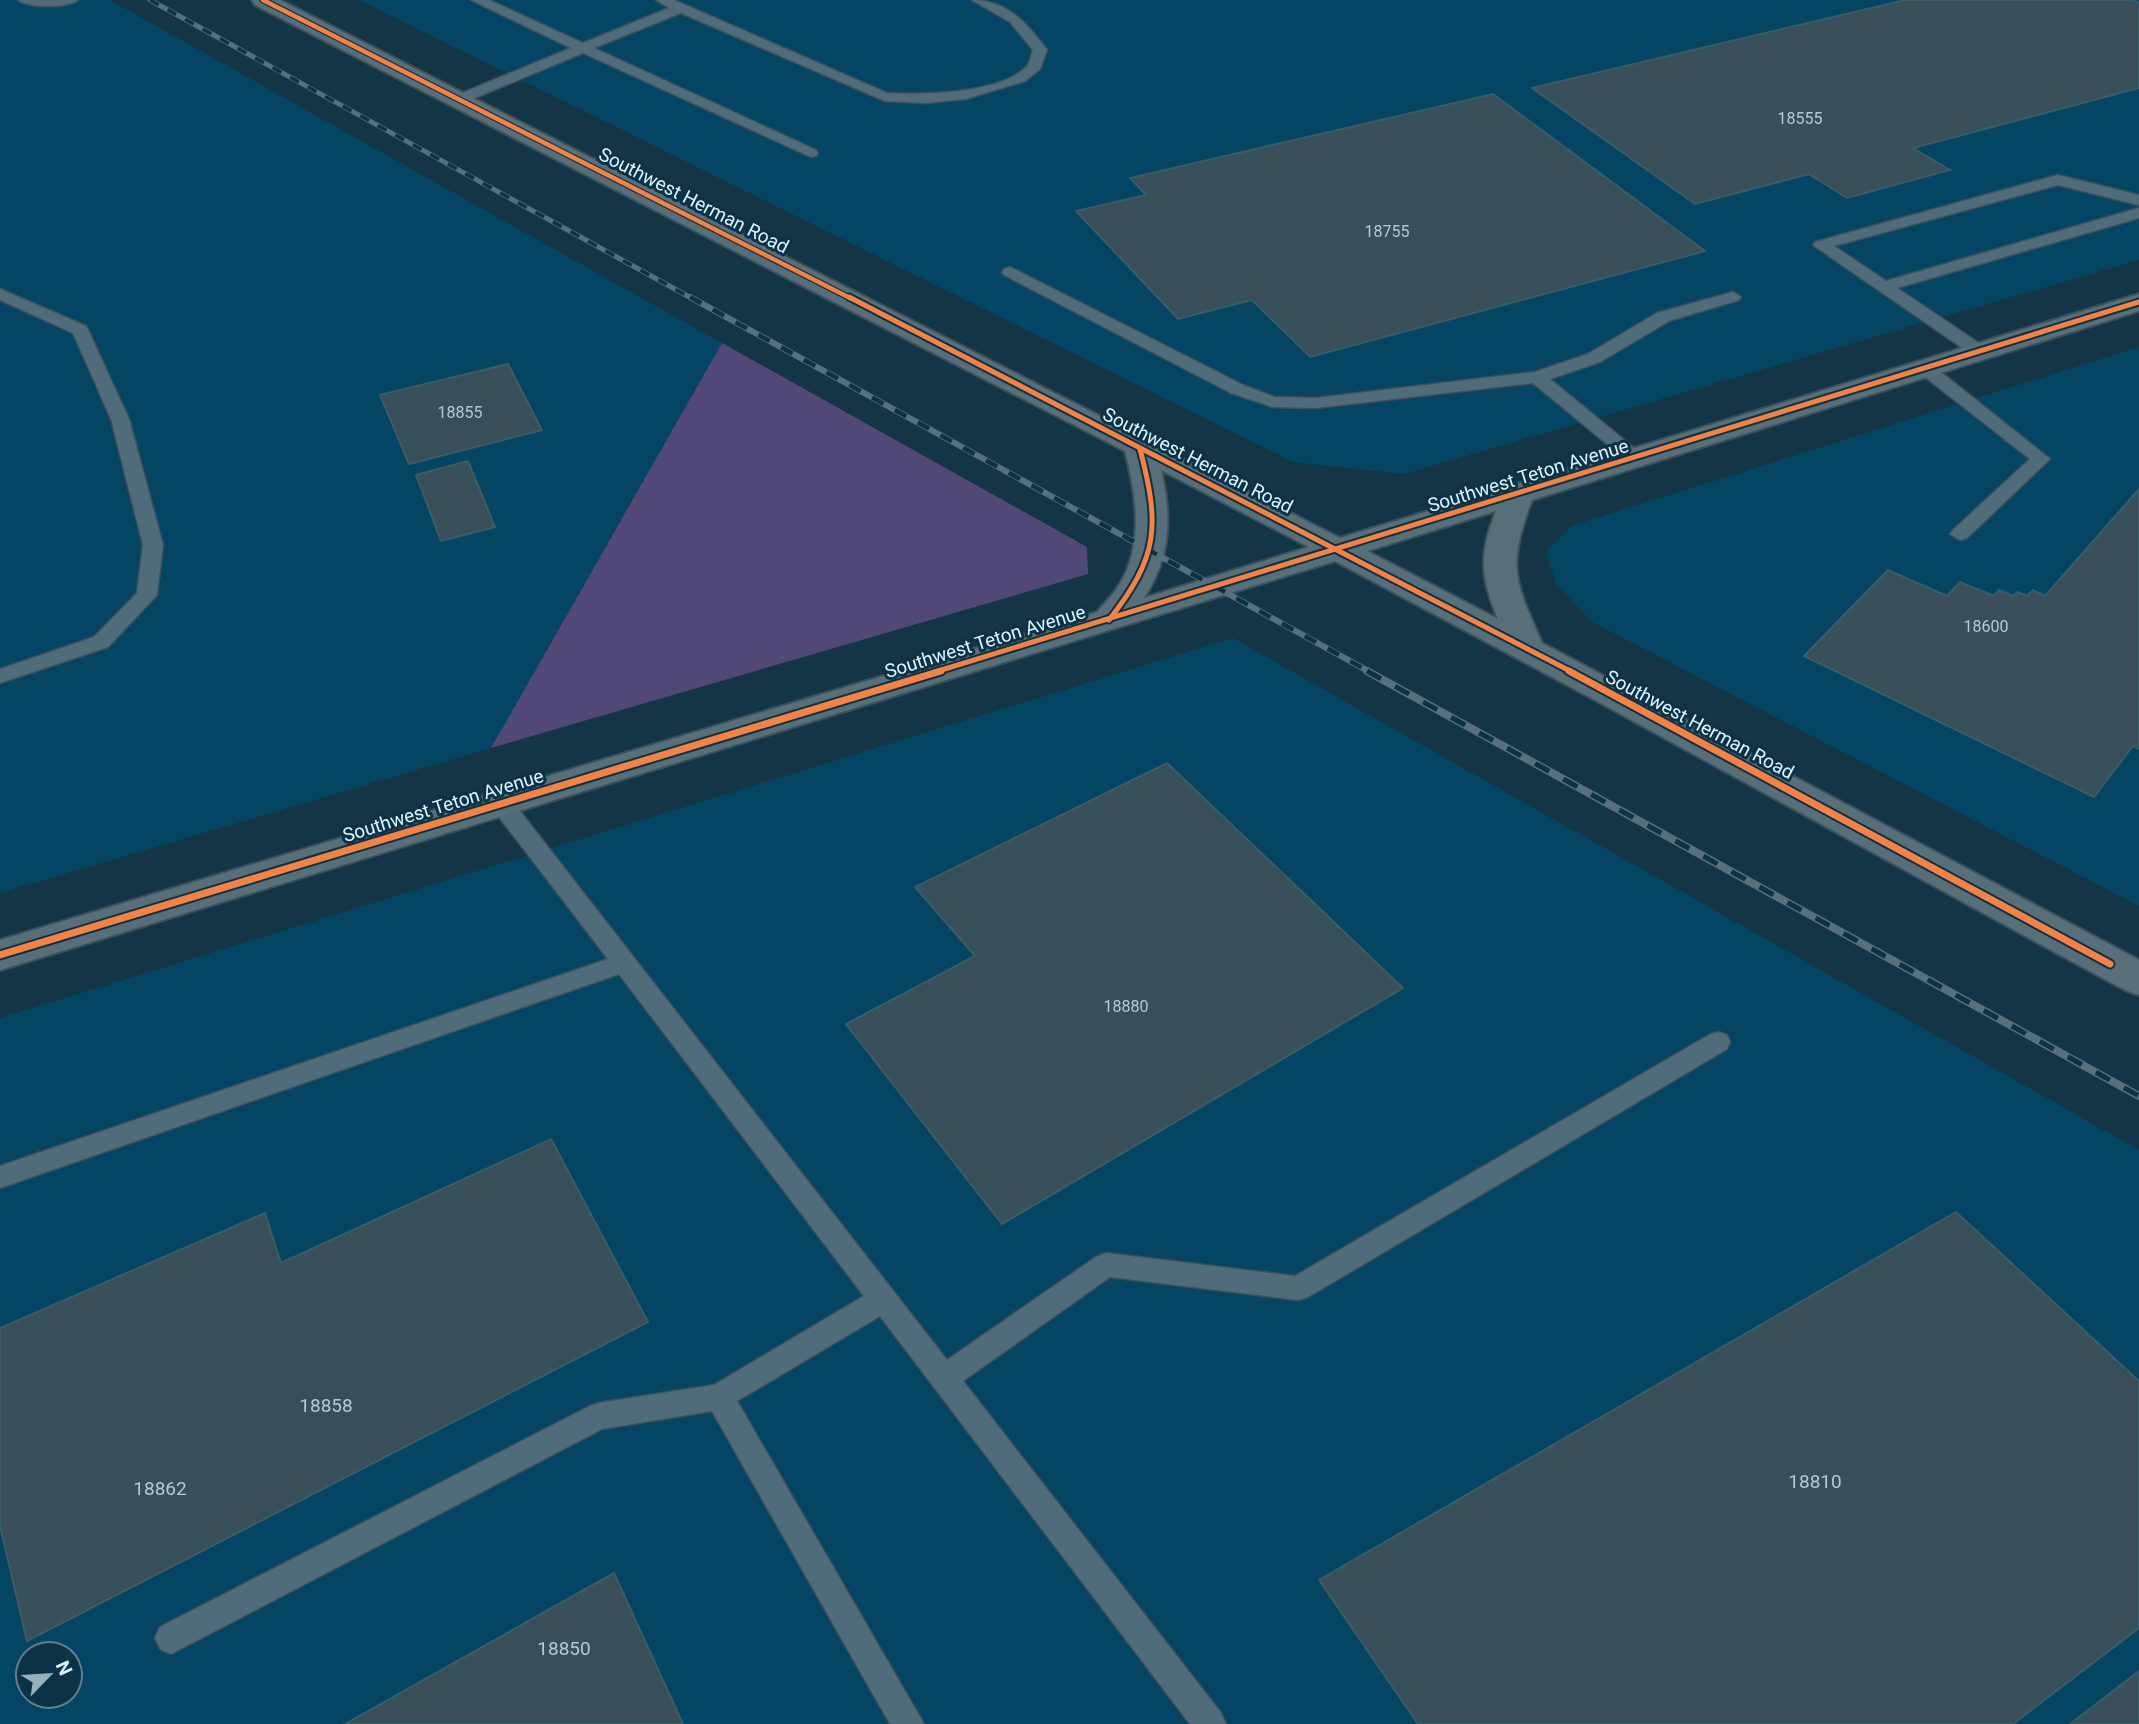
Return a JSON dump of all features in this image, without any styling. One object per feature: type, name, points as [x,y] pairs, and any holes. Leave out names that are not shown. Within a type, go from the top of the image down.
[{"type":"main road","name":"Southwest Herman Road","points":[[263,0],[673,206],[1528,649],[2139,979]]},
{"type":"main road","name":"Southwest Teton Avenue","points":[[0,955],[1109,620],[2139,302]]},
{"type":"main road","points":[[1109,620],[1138,582],[1150,552],[1153,518],[1150,487],[1140,449]]},
{"type":"main road","points":[[1518,495],[1499,548],[1500,566],[1503,588],[1528,649]]},
{"type":"lane","points":[[25,0],[72,0]]},
{"type":"lane","points":[[478,0],[811,153]]},
{"type":"lane","points":[[663,0],[885,97],[926,99],[965,94],[1020,78],[1035,66],[1040,50],[1015,19],[979,0]]},
{"type":"lane","points":[[460,99],[680,8]]},
{"type":"lane","points":[[1980,352],[1821,245],[2058,180],[2139,200]]},
{"type":"lane","points":[[1884,288],[2139,213]]},
{"type":"lane","points":[[1010,272],[1237,388],[1273,401],[1316,403],[1537,377],[1594,358],[1664,317],[1733,297]]},
{"type":"lane","points":[[0,293],[80,330],[120,419],[153,545],[148,595],[102,642],[0,676]]},
{"type":"lane","points":[[1926,369],[2041,459],[1960,534]]},
{"type":"lane","points":[[1537,377],[1635,458]]},
{"type":"lane","points":[[501,803],[1210,1724]]},
{"type":"lane","points":[[0,1177],[624,963]]},
{"type":"lane","points":[[945,1378],[1106,1265],[1298,1288],[1718,1042]]},
{"type":"lane","points":[[171,1638],[598,1416],[719,1397],[884,1299]]},
{"type":"lane","points":[[719,1397],[908,1724]]},
{"type":"shaded area","points":[[0,0],[110,0],[722,343],[491,748],[0,893]]},
{"type":"shaded area","points":[[359,0],[2139,0],[2139,260],[1404,474],[1293,462]]},
{"type":"shaded area","points":[[722,343],[1087,547],[1088,574],[491,748]]},
{"type":"shaded area","points":[[2139,347],[2139,906],[1592,622],[1556,584],[1546,551],[1571,526]]},
{"type":"shaded area","points":[[1233,638],[2139,1150],[2139,1724],[0,1724],[0,1018]]},
{"type":"building","points":[[1905,0],[2133,0],[2139,3],[2139,88],[1913,148],[1950,170],[1847,198],[1809,174],[1695,204],[1532,88]]},
{"type":"building","points":[[1493,94],[1705,251],[1310,357],[1252,300],[1178,319],[1076,211],[1146,195],[1130,178]]},
{"type":"building","points":[[508,364],[542,430],[409,464],[380,395]]},
{"type":"building","points":[[468,461],[495,527],[441,541],[416,475]]},
{"type":"building","points":[[2139,489],[2139,749],[2133,746],[2094,797],[1804,656],[1888,570],[1947,596],[1960,582],[1994,596],[1999,590],[2013,596],[2017,592],[2027,596],[2033,590],[2045,596]]},
{"type":"building","points":[[1167,763],[1403,988],[1002,1224],[846,1024],[975,956],[915,887]]},
{"type":"building","points":[[551,1139],[648,1322],[27,1640],[0,1526],[0,1328],[265,1213],[281,1263]]},
{"type":"building","points":[[1956,1212],[2139,1381],[2139,1628],[2013,1724],[1418,1724],[1319,1580]]},
{"type":"building","points":[[614,1573],[683,1724],[345,1724]]},
{"type":"building","points":[[2139,1671],[2139,1724],[2070,1724]]},
{"type":"railway","points":[[150,0],[693,299]]},
{"type":"railway","points":[[690,297],[1370,672]]},
{"type":"railway","points":[[1367,671],[2139,1096]]},
{"type":"cycle path","points":[[263,0],[898,322],[1372,567],[1675,727],[2110,964]]},
{"type":"cycle path","points":[[0,955],[1109,620],[2139,302]]},
{"type":"cycle path","points":[[1109,620],[1138,581],[1150,548],[1151,499],[1140,449]]}]
